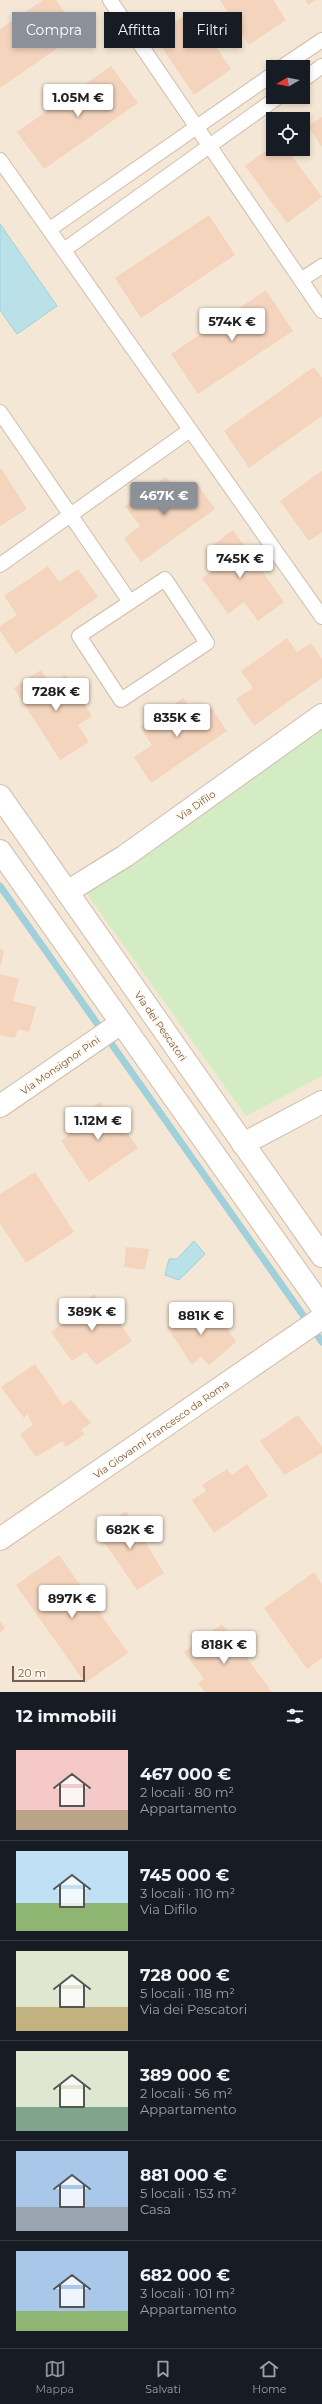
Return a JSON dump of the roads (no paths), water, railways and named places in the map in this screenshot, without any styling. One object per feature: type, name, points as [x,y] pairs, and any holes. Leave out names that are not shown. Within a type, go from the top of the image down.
[{"type":"street","name":"Via Difilo","points":[[67,892],[125,856],[322,716]]},
{"type":"street","name":"Via dei Pescatori","points":[[0,796],[322,1256]]},
{"type":"street","points":[[0,852],[116,1026],[319,1317]]},
{"type":"street","name":"Via Monsignor Pini","points":[[0,1106],[116,1026]]},
{"type":"street","points":[[243,1144],[322,1102]]},
{"type":"street","name":"Via Giovanni Francesco da Roma","points":[[0,1539],[290,1340],[319,1317]]},
{"type":"lane","points":[[110,0],[208,146],[322,310]]},
{"type":"lane","points":[[292,60],[322,40]]},
{"type":"lane","points":[[310,75],[322,66]]},
{"type":"lane","points":[[50,229],[266,79]]},
{"type":"lane","points":[[64,250],[268,104]]},
{"type":"lane","points":[[0,160],[322,617]]},
{"type":"lane","points":[[301,280],[322,266]]},
{"type":"lane","points":[[0,412],[130,602]]},
{"type":"lane","points":[[0,565],[190,430]]},
{"type":"lane","points":[[165,579],[207,643],[121,700],[79,636],[130,602],[165,579]]},
{"type":"water","points":[[0,224],[57,306],[17,334],[0,310]]},
{"type":"water","points":[[194,1241],[205,1254],[179,1280],[165,1275],[169,1259],[177,1259]]},
{"type":"waterway","points":[[0,886],[322,1342]]}]
